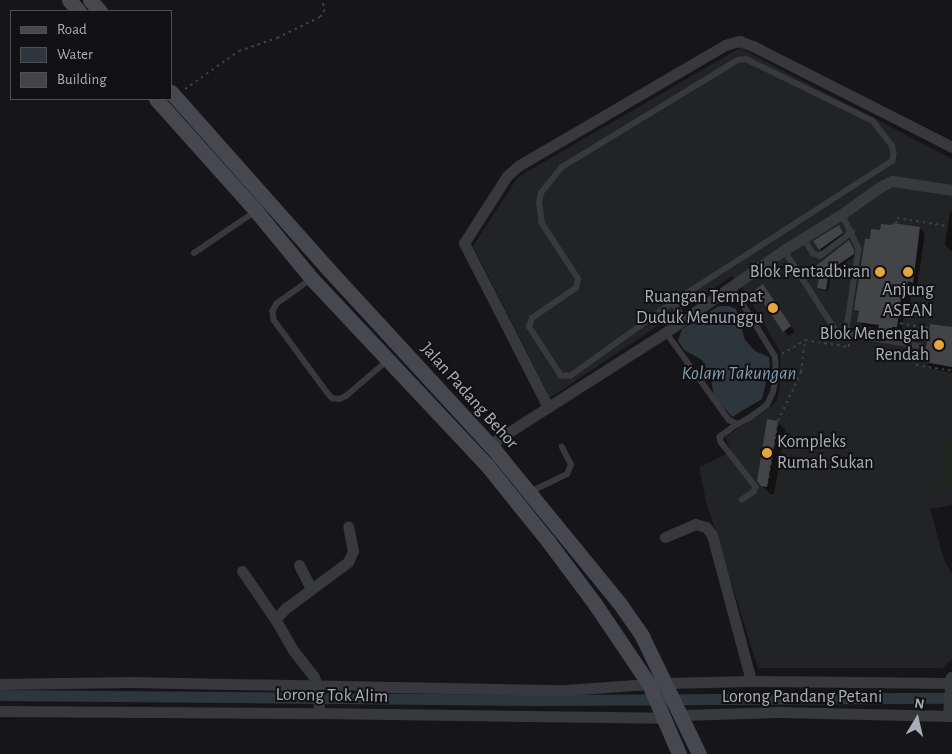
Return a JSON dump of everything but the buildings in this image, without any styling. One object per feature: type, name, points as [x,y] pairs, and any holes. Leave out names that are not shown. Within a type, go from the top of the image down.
[{"type":"main road","points":[[69,0],[78,10]]},
{"type":"main road","points":[[90,0],[99,10]]},
{"type":"main road","name":"Jalan Padang Behor","points":[[173,94],[329,270],[492,447],[620,604],[642,636],[699,754]]},
{"type":"main road","name":"Jalan Padang Behor","points":[[157,100],[256,211],[312,279],[387,361],[486,464],[578,580],[650,686],[679,754]]},
{"type":"main road","points":[[486,464],[485,456],[492,447]]},
{"type":"street","points":[[548,407],[464,243],[508,176],[518,166],[725,45],[739,40],[952,146]]},
{"type":"street","points":[[492,447],[498,439],[666,332],[784,250],[892,181],[952,190]]},
{"type":"street","points":[[665,537],[695,524],[706,527],[712,535],[751,681]]},
{"type":"street","points":[[275,619],[352,556],[348,526]]},
{"type":"street","points":[[299,565],[311,589]]},
{"type":"street","points":[[242,571],[275,619],[293,650],[314,678],[317,687],[318,710]]},
{"type":"street","points":[[666,683],[751,681],[951,682],[949,715]]},
{"type":"street","points":[[0,684],[130,682],[317,687],[565,690],[650,686]]},
{"type":"street","name":"Lorong Tok Alim","points":[[0,711],[318,710],[664,718]]},
{"type":"street","name":"Lorong Pandang Petani","points":[[681,715],[778,712],[949,715]]},
{"type":"lane","points":[[746,59],[873,121],[879,127],[892,145],[893,161],[673,303],[570,376],[561,376],[529,327],[532,318],[576,288],[578,284],[578,279],[547,234],[539,213],[541,193],[562,168],[738,60],[746,59]]},
{"type":"lane","points":[[194,253],[256,211]]},
{"type":"lane","points":[[842,214],[852,232],[860,255],[846,335]]},
{"type":"lane","points":[[804,239],[813,253],[820,256],[852,232]]},
{"type":"lane","points":[[784,250],[837,332],[919,346]]},
{"type":"lane","points":[[312,279],[277,304],[273,311],[274,320],[326,392],[332,398],[339,399],[346,396],[387,361]]},
{"type":"lane","points":[[732,287],[775,357],[776,376],[773,392],[766,405],[720,437],[721,442],[756,486],[754,492],[742,500]]},
{"type":"lane","points":[[673,303],[685,319]]},
{"type":"lane","points":[[666,332],[729,420],[738,424]]},
{"type":"lane","points":[[530,492],[567,474],[570,465],[562,447]]},
{"type":"path","points":[[173,94],[239,51],[277,38],[320,17],[324,12],[323,0]]},
{"type":"path","points":[[896,223],[897,218],[947,226]]},
{"type":"path","points":[[881,320],[940,330],[938,342],[920,340],[916,365],[952,371]]},
{"type":"path","points":[[768,484],[778,420],[801,372],[805,340]]},
{"type":"shaded area","points":[[740,48],[952,159],[952,505],[930,509],[944,560],[952,574],[952,659],[942,668],[758,668],[706,501],[699,467],[723,456],[731,450],[725,437],[772,406],[777,400],[779,391],[781,375],[780,351],[745,292],[732,276],[550,398],[473,246],[518,177]]},
{"type":"shaded area","points":[[949,437],[952,438],[952,489],[941,487]]},
{"type":"water","name":"Kolam Takungan","points":[[719,306],[729,306],[736,309],[745,340],[755,351],[769,357],[770,365],[762,399],[732,417],[714,396],[710,374],[702,360],[684,350],[678,341],[682,329]]},
{"type":"waterway","points":[[0,695],[545,700],[952,698]]},
{"type":"place","name":"Blok Pentadbiran","points":[[880,272]]},
{"type":"place","name":"Anjung ASEAN","points":[[908,272]]},
{"type":"place","name":"Ruangan Tempat Duduk Menunggu","points":[[773,308]]},
{"type":"place","name":"Blok Menengah Rendah","points":[[939,345]]},
{"type":"place","name":"Kompleks Rumah Sukan","points":[[767,453]]}]
